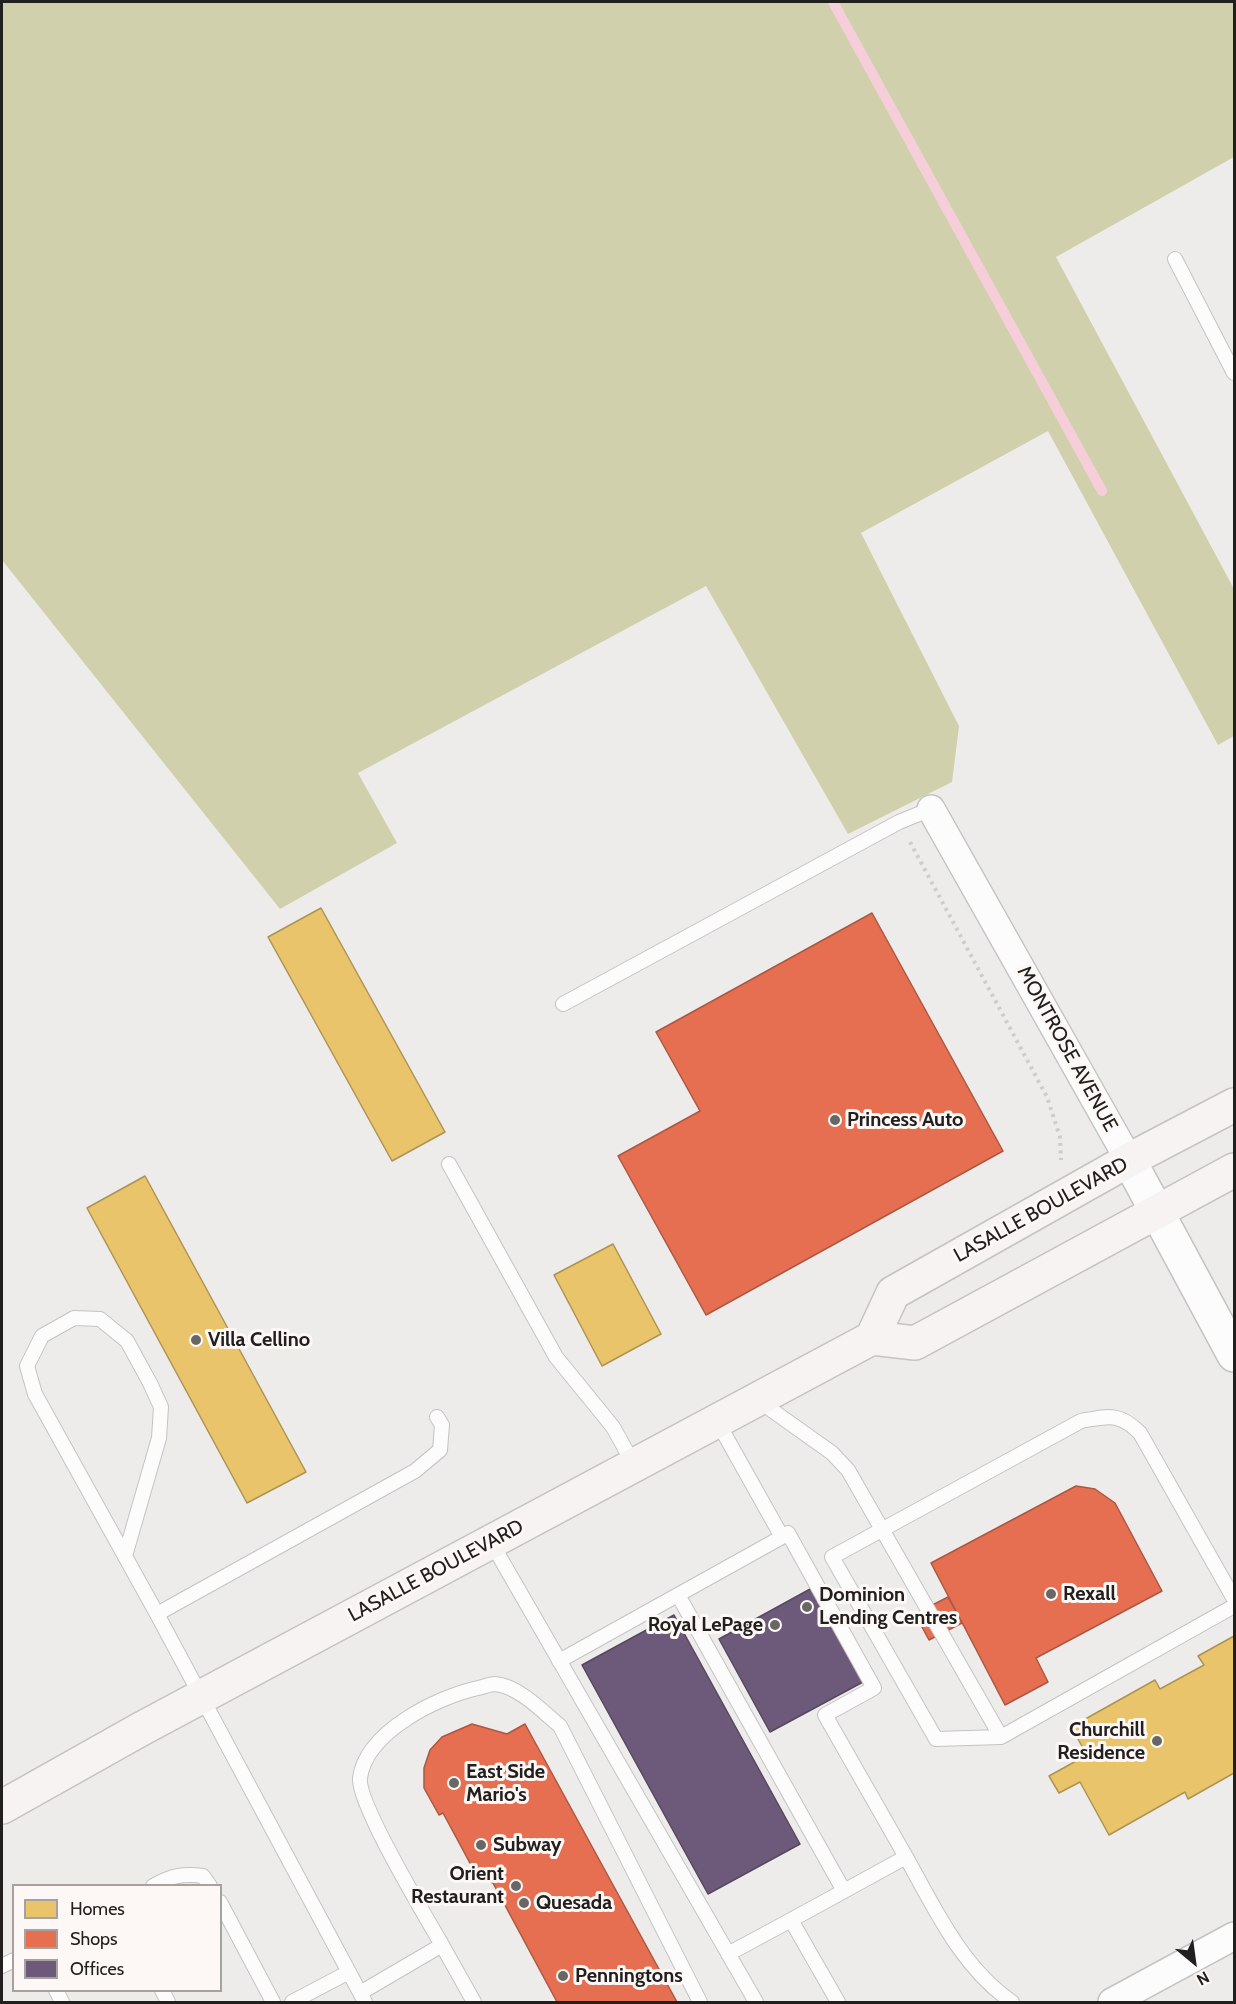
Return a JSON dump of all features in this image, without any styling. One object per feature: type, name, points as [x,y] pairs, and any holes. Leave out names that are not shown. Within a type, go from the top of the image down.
[{"type":"main road","name":"LASALLE BOULEVARD","points":[[2,1807],[202,1696],[872,1338],[893,1293],[1129,1160],[1234,1105]]},
{"type":"main road","points":[[872,1338],[915,1343],[1234,1170]]},
{"type":"street","name":"MONTROSE AVENUE","points":[[931,809],[1129,1160],[1234,1355]]},
{"type":"street","points":[[1112,2002],[1234,1936]]},
{"type":"lane","points":[[1175,259],[1234,373]]},
{"type":"lane","points":[[563,1004],[899,822],[931,809]]},
{"type":"lane","points":[[449,1164],[556,1357],[613,1427],[634,1465]]},
{"type":"lane","points":[[125,1556],[159,1438],[161,1407],[127,1341],[100,1319],[74,1318],[42,1336],[27,1366],[35,1394],[202,1696],[363,1998],[442,1945]]},
{"type":"lane","points":[[757,1399],[832,1453],[848,1470],[1001,1737]]},
{"type":"lane","points":[[1234,1599],[1140,1433],[1130,1422],[1110,1415],[1081,1421],[832,1557],[936,1739],[1001,1737],[1234,1606]]},
{"type":"lane","points":[[157,1614],[415,1471],[440,1450],[442,1425],[437,1417]]},
{"type":"lane","points":[[717,1421],[782,1537]]},
{"type":"lane","points":[[559,1661],[788,1533],[874,1688],[825,1715],[954,1943],[1001,1995],[1012,2002]]},
{"type":"lane","points":[[491,1542],[756,2002]]},
{"type":"lane","points":[[678,1594],[844,1891]]},
{"type":"lane","points":[[474,2002],[366,1805],[360,1779],[369,1755],[401,1723],[427,1706],[460,1692],[496,1684],[522,1695],[560,1726],[700,2002]]},
{"type":"lane","points":[[728,1954],[906,1857]]},
{"type":"lane","points":[[157,1884],[172,1876],[187,1874],[203,1876],[209,1884]]},
{"type":"lane","points":[[222,1906],[273,2002]]},
{"type":"lane","points":[[791,1920],[838,2002]]},
{"type":"lane","points":[[292,2002],[349,1972]]},
{"type":"path","points":[[899,822],[1047,1097],[1060,1137],[1061,1170],[1074,1192]]},
{"type":"green space","points":[[2,2],[1234,2],[1234,157],[1056,257],[1234,589],[1234,736],[1218,745],[1048,431],[861,533],[959,726],[952,782],[848,834],[706,586],[358,773],[397,843],[280,909],[2,560]]},
{"type":"building: Homes","points":[[321,908],[445,1132],[392,1161],[268,937]]},
{"type":"building: Homes","name":"Villa Cellino","points":[[145,1176],[306,1472],[247,1503],[87,1208]]},
{"type":"building: Homes","points":[[613,1244],[661,1334],[602,1366],[554,1275]]},
{"type":"building: Homes","name":"Churchill Residence","points":[[1234,1636],[1234,1773],[1188,1799],[1185,1792],[1109,1835],[1080,1782],[1059,1793],[1049,1776],[1087,1755],[1071,1727],[1155,1680],[1160,1689],[1204,1665],[1198,1656]]},
{"type":"building: Shops","name":"Princess Auto","points":[[872,913],[1003,1151],[706,1315],[618,1156],[700,1111],[656,1032]]},
{"type":"building: Shops","name":"Rexall","points":[[1076,1486],[1095,1489],[1115,1503],[1162,1591],[1036,1658],[1048,1682],[1005,1705],[931,1563]]},
{"type":"building: Shops","points":[[948,1597],[962,1623],[929,1640],[915,1614]]},
{"type":"building: Shops","points":[[472,1724],[507,1734],[525,1724],[677,2002],[557,2002],[493,1883],[478,1878],[443,1813],[439,1815],[424,1788],[424,1768],[430,1750],[442,1737]]},
{"type":"building: Offices","points":[[812,1588],[863,1682],[770,1732],[719,1639]]},
{"type":"building: Offices","points":[[674,1615],[800,1844],[708,1894],[582,1665]]},
{"type":"waterway","points":[[833,2],[1102,491]]},
{"type":"place","name":"Princess Auto","points":[[835,1120]]},
{"type":"place","name":"Villa Cellino","points":[[196,1340]]},
{"type":"place","name":"Rexall","points":[[1051,1594]]},
{"type":"place","name":"Dominion Lending Centres","points":[[807,1607]]},
{"type":"place","name":"Royal LePage","points":[[775,1625]]},
{"type":"place","name":"Churchill Residence","points":[[1157,1741]]},
{"type":"place","name":"East Side Mario's","points":[[454,1783]]},
{"type":"place","name":"Subway","points":[[481,1845]]},
{"type":"place","name":"Orient Restaurant","points":[[516,1886]]},
{"type":"place","name":"Quesada","points":[[524,1903]]},
{"type":"place","name":"Penningtons","points":[[563,1976]]}]
